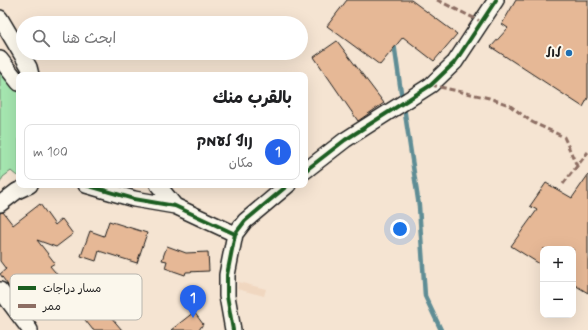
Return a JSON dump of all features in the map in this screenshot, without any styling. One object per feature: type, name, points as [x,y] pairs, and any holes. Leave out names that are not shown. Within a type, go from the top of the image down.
[{"type":"street","points":[[308,169],[345,140],[431,85],[455,62],[496,0]]},
{"type":"street","points":[[0,18],[16,45]]},
{"type":"street","points":[[0,59],[16,79]]},
{"type":"street","points":[[25,60],[30,72]]},
{"type":"street","points":[[0,204],[24,188]]},
{"type":"street","points":[[96,188],[134,199],[175,206],[235,234]]},
{"type":"street","points":[[160,188],[175,206]]},
{"type":"street","points":[[233,330],[228,304],[227,275],[235,234],[245,221],[284,188]]},
{"type":"street","points":[[0,290],[10,303]]},
{"type":"street","points":[[22,320],[30,330]]},
{"type":"shaded area","points":[[238,282],[266,289],[264,296],[237,289]]},
{"type":"green space","points":[[0,66],[16,87],[16,175],[11,171],[3,177],[0,183]]},
{"type":"building","points":[[347,0],[411,0],[457,34],[434,61],[403,37],[380,65],[327,26]]},
{"type":"building","points":[[516,0],[588,0],[588,98],[583,107],[491,47],[508,28],[502,24]]},
{"type":"building","points":[[337,41],[384,103],[358,121],[314,57]]},
{"type":"building","points":[[588,175],[588,293],[576,286],[576,246],[540,246],[540,264],[511,246],[537,210],[530,206],[546,183],[572,198]]},
{"type":"building","points":[[40,204],[55,225],[62,219],[73,234],[56,247],[37,240],[55,263],[50,266],[57,274],[10,274],[10,288],[0,274],[6,269],[0,261],[0,213],[3,212],[13,225]]},
{"type":"building","points":[[109,221],[147,233],[137,263],[99,251],[96,261],[81,256],[90,231],[104,236]]},
{"type":"building","points":[[167,246],[186,253],[208,252],[209,271],[186,272],[185,275],[165,268],[167,261],[162,260]]},
{"type":"building","points":[[194,312],[203,324],[199,330],[171,330]]},
{"type":"building","points":[[85,320],[114,320],[122,330],[93,330]]},
{"type":"waterway","points":[[394,43],[402,99]]},
{"type":"waterway","points":[[404,107],[419,206],[425,296],[441,330]]},
{"type":"marked path","points":[[437,0],[482,22]]},
{"type":"marked path","points":[[431,85],[489,98],[509,105],[532,122],[564,137],[577,166]]},
{"type":"marked path","points":[[563,184],[588,152]]},
{"type":"cycle path","points":[[308,169],[345,140],[431,85],[455,62],[496,0]]},
{"type":"cycle path","points":[[96,188],[134,199],[175,206],[235,234]]},
{"type":"cycle path","points":[[233,330],[227,296],[227,275],[235,234],[245,221],[284,188]]},
{"type":"place","name":"לול","points":[[569,53]]},
{"type":"place","name":"נוף לעמק","points":[[193,318]]}]
